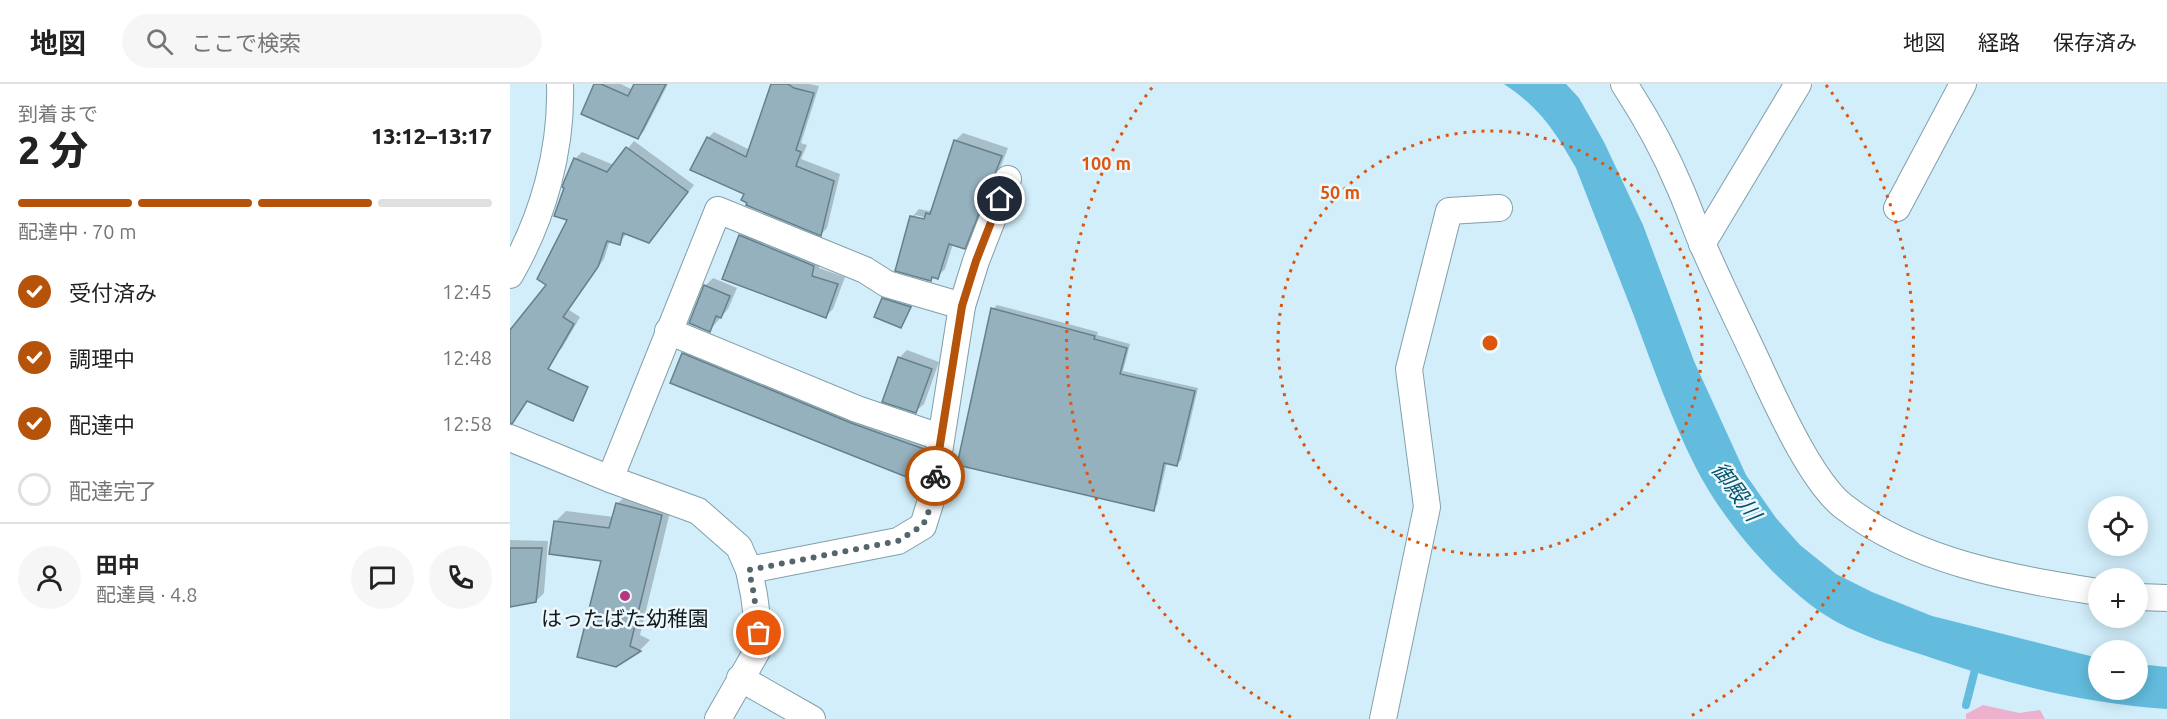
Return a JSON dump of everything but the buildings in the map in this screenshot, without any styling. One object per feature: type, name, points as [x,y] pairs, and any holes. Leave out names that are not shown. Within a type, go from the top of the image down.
[{"type":"street","points":[[510,275],[518,245],[539,216],[550,175],[560,112],[560,84]]},
{"type":"street","points":[[1624,84],[1641,110],[1679,185],[1702,244],[1780,410],[1806,459],[1830,493],[1841,505],[1880,531],[1941,558],[2032,582],[2088,590]]},
{"type":"street","points":[[1702,244],[1798,84]]},
{"type":"street","points":[[1897,208],[1963,84]]},
{"type":"street","points":[[749,570],[898,541],[923,525],[932,497],[962,306],[976,261],[1008,179]]},
{"type":"street","points":[[1383,719],[1427,507],[1409,369],[1449,211],[1499,207]]},
{"type":"street","points":[[610,479],[718,210],[865,270],[886,284],[962,306]]},
{"type":"street","points":[[668,331],[857,409],[940,437]]},
{"type":"street","points":[[510,438],[610,479],[698,511],[740,547],[749,570],[754,595],[759,633],[757,651],[718,719]]},
{"type":"street","points":[[2148,597],[2167,598]]},
{"type":"street","points":[[740,678],[813,719]]},
{"type":"shaded area","points":[[1983,705],[2019,713],[2040,710],[2045,719],[1966,719],[1966,714]]},
{"type":"water","name":"御殿川","points":[[1504,84],[1566,84],[1579,98],[1604,142],[1643,225],[1694,361],[1746,475],[1776,518],[1800,545],[1836,574],[1872,592],[1932,616],[2088,655],[2088,699],[2024,686],[1968,670],[1863,634],[1819,611],[1766,565],[1720,507],[1696,468],[1678,431],[1576,168],[1546,121],[1517,93]]},
{"type":"water","points":[[2148,665],[2167,667],[2167,709],[2093,700],[2148,700]]},
{"type":"waterway","points":[[1966,705],[1977,662]]},
{"type":"way so far","points":[[759,633],[749,570],[898,541],[923,525],[928,514],[935,476]]},
{"type":"place","name":"はったばた幼稚園","points":[[625,596]]},
{"type":"route","points":[[935,476],[962,306],[976,261],[1000,199]]}]
